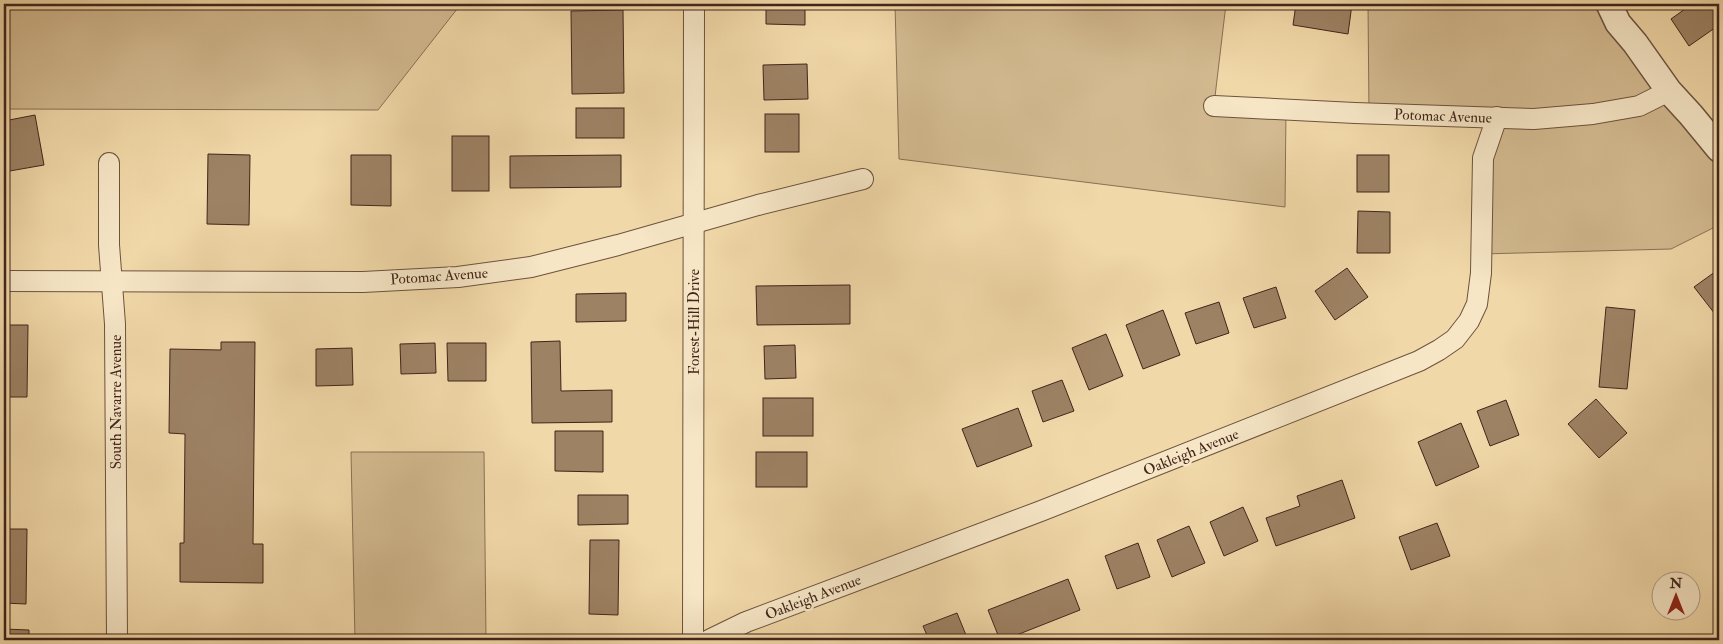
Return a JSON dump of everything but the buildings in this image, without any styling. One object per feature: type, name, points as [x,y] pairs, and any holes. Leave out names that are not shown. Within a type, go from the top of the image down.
[{"type":"street","name":"Forest-Hill Drive","points":[[693,640],[694,4]]},
{"type":"street","points":[[1609,4],[1618,22],[1669,91],[1719,149]]},
{"type":"street","name":"Potomac Avenue","points":[[1214,106],[1534,119],[1594,114],[1639,106],[1669,91]]},
{"type":"street","name":"Oakleigh Avenue","points":[[708,640],[746,622],[1041,511],[1410,365],[1439,350],[1455,339],[1468,321],[1476,304],[1481,273],[1483,158],[1497,117]]},
{"type":"street","name":"South Navarre Avenue","points":[[109,164],[109,245],[115,324],[117,640]]},
{"type":"street","name":"Potomac Avenue","points":[[4,281],[363,282],[458,277],[531,267],[618,245],[758,205],[863,179]]},
{"type":"shaded area","points":[[4,4],[461,4],[378,110],[4,109]]},
{"type":"shaded area","points":[[895,4],[1226,4],[1214,105],[1286,110],[1285,207],[899,159]]},
{"type":"shaded area","points":[[1368,4],[1609,4],[1719,149],[1719,225],[1671,249],[1482,254],[1497,117],[1369,114]]},
{"type":"shaded area","points":[[351,452],[484,452],[486,640],[355,640]]}]
